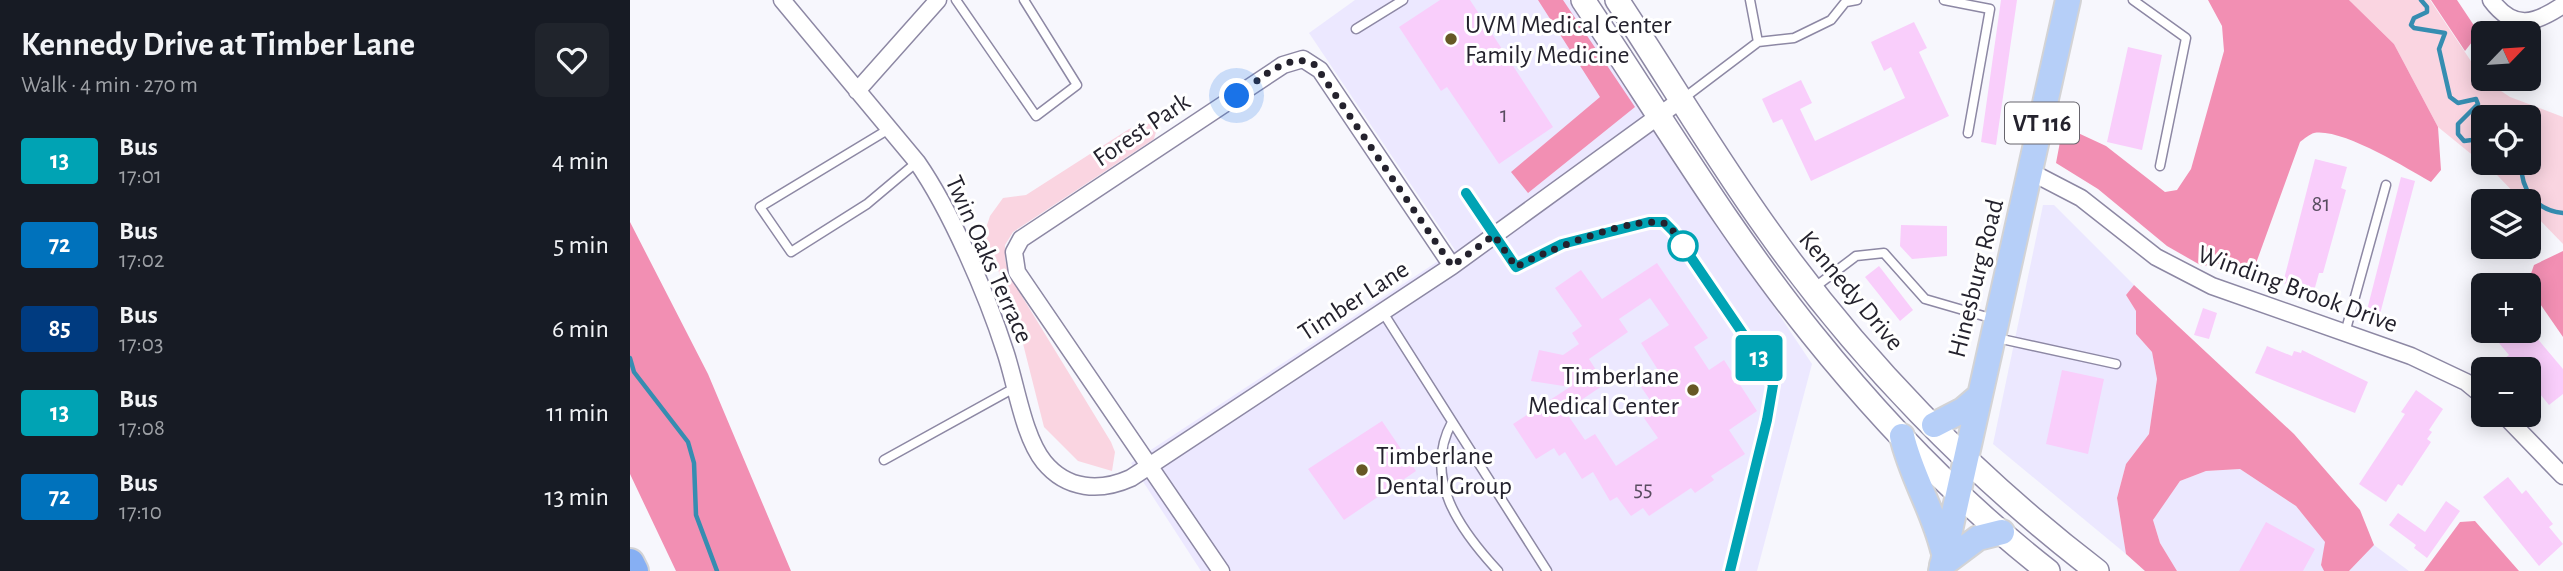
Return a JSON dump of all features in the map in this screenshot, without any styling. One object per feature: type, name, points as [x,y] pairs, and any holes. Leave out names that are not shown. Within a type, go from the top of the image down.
[{"type":"highway","points":[[630,563],[634,571]]},
{"type":"main road","name":"Kennedy Drive","points":[[1583,0],[1731,223],[1811,333],[1902,436],[2002,532],[2048,571]]},
{"type":"main road","name":"Kennedy Drive","points":[[1617,0],[1769,233],[1866,353],[1934,425],[2014,502],[2097,571]]},
{"type":"main road","name":"Hinesburg Road","points":[[1943,564],[1977,398],[2031,172],[2068,0]]},
{"type":"main road","points":[[1934,425],[1963,410],[1977,398]]},
{"type":"main road","points":[[1902,436],[1909,467],[1934,516],[1943,564],[1978,538],[2002,532]]},
{"type":"street","name":"Twin Oaks Terrace","points":[[782,0],[917,162],[940,199],[987,304],[1035,448],[1043,461],[1063,479],[1087,487],[1109,486],[1151,465]]},
{"type":"street","points":[[858,91],[938,0]]},
{"type":"street","points":[[2491,0],[2500,11],[2518,20],[2538,20],[2563,5]]},
{"type":"street","name":"Forest Park","points":[[1151,465],[1127,436],[1017,272],[1014,252],[1029,233],[1271,72],[1297,59],[1309,61],[1320,70],[1452,266]]},
{"type":"street","name":"Timber Lane","points":[[1151,465],[1452,266],[1682,99]]},
{"type":"street","name":"Winding Brook Drive","points":[[2031,172],[2081,198],[2142,247],[2188,275],[2429,363],[2471,386]]},
{"type":"street","points":[[2516,427],[2563,476]]},
{"type":"street","points":[[1151,465],[1222,571]]},
{"type":"lane","points":[[956,0],[1037,116],[1077,85],[1024,0]]},
{"type":"lane","points":[[1356,29],[1403,0]]},
{"type":"lane","points":[[1750,0],[1758,42]]},
{"type":"lane","points":[[1682,99],[1758,42],[1794,38],[1831,20],[1847,1],[1857,0]]},
{"type":"lane","points":[[1944,0],[1990,9],[1968,133]]},
{"type":"lane","points":[[2133,0],[2186,38],[2160,166]]},
{"type":"lane","points":[[889,129],[760,206],[791,252],[867,204],[917,162]]},
{"type":"lane","points":[[2345,333],[2386,185]]},
{"type":"lane","points":[[1466,193],[1516,267],[1562,244],[1649,222],[1664,222],[1673,231],[1765,367],[1773,385],[1730,571]]},
{"type":"lane","points":[[1813,289],[1856,256],[1884,253],[1926,300],[1993,328],[2116,364]]},
{"type":"lane","points":[[1382,312],[1547,571]]},
{"type":"lane","points":[[884,460],[1016,387]]},
{"type":"lane","points":[[1452,422],[1439,452],[1446,496],[1475,544],[1498,571]]},
{"type":"shaded area","points":[[1355,0],[1569,0],[1812,364],[1757,571],[1201,571],[1131,463],[1455,250],[1309,33]]},
{"type":"shaded area","points":[[1538,0],[1563,0],[1635,107],[1528,193],[1511,172],[1600,97]]},
{"type":"shaded area","points":[[2208,0],[2349,0],[2394,44],[2438,127],[2441,170],[2431,182],[2357,143],[2326,133],[2314,133],[2300,142],[2255,266],[2242,272],[2224,263],[2202,266],[2167,246],[2098,189],[2056,163],[2063,126],[2106,146],[2165,192],[2177,190],[2191,169],[2224,51],[2222,26]]},
{"type":"shaded area","points":[[2349,0],[2430,0],[2471,61],[2471,91],[2501,91],[2531,105],[2471,105],[2471,154],[2438,127],[2394,44]]},
{"type":"shaded area","points":[[2431,0],[2457,0],[2471,21],[2471,43],[2465,51]]},
{"type":"shaded area","points":[[2541,109],[2563,117],[2563,244],[2541,221],[2541,189],[2510,189],[2497,175],[2541,175]]},
{"type":"shaded area","points":[[1159,121],[1154,139],[1013,232],[1005,245],[1009,275],[1111,442],[1115,452],[1112,471],[1078,461],[1044,427],[1016,316],[984,234],[990,216],[1003,198],[1026,195],[1129,129]]},
{"type":"shaded area","points":[[2043,205],[2054,205],[2134,285],[2126,295],[2136,311],[2136,334],[2152,352],[2157,379],[2149,434],[2126,464],[2117,498],[2126,554],[1993,444]]},
{"type":"shaded area","points":[[630,222],[708,374],[791,571],[676,571],[630,474]]},
{"type":"shaded area","points":[[2563,251],[2563,337],[2541,305],[2541,273],[2531,273],[2534,265]]},
{"type":"shaded area","points":[[2134,285],[2294,434],[2360,510],[2374,545],[2349,571],[2324,571],[2321,565],[2325,542],[2296,506],[2240,469],[2206,471],[2180,481],[2153,520],[2160,543],[2177,571],[2145,571],[2126,554],[2117,498],[2126,464],[2149,434],[2157,379],[2152,352],[2136,334],[2136,311],[2126,295]]},
{"type":"shaded area","points":[[2240,469],[2296,506],[2326,542],[2321,564],[2324,571],[2177,571],[2160,543],[2153,520],[2180,481],[2206,471]]},
{"type":"shaded area","points":[[2475,521],[2519,571],[2424,571],[2460,522]]},
{"type":"shaded area","points":[[2374,545],[2409,571],[2349,571]]},
{"type":"building","points":[[1440,0],[1470,0],[1553,127],[1499,164],[1447,87],[1441,91],[1399,27]]},
{"type":"building","points":[[2001,0],[2017,0],[1996,145],[1981,142]]},
{"type":"building","points":[[1914,22],[1927,48],[1919,52],[1949,116],[1811,181],[1782,119],[1773,123],[1762,99],[1801,80],[1812,103],[1800,109],[1815,141],[1905,98],[1891,67],[1884,71],[1871,42]]},
{"type":"building","points":[[2128,47],[2162,55],[2142,150],[2107,142]]},
{"type":"building","points":[[2315,159],[2347,167],[2341,188],[2346,190],[2323,273],[2319,273],[2314,291],[2283,283]]},
{"type":"building","points":[[2401,177],[2415,181],[2380,314],[2367,310]]},
{"type":"building","points":[[1901,225],[1947,226],[1947,256],[1912,259],[1900,246]]},
{"type":"building","name":"Timberlane Medical Center","points":[[1657,263],[1708,338],[1694,347],[1709,370],[1724,360],[1757,411],[1729,430],[1745,454],[1711,476],[1714,480],[1695,493],[1691,488],[1649,516],[1643,508],[1631,516],[1617,497],[1610,501],[1593,472],[1582,479],[1565,452],[1559,456],[1554,448],[1536,459],[1513,424],[1570,387],[1531,381],[1539,350],[1563,355],[1579,344],[1572,333],[1582,326],[1555,288],[1581,270],[1602,299]],"holes":[[[1650,298],[1669,325],[1641,343],[1658,370],[1639,384],[1657,410],[1644,418],[1658,438],[1616,466],[1595,434],[1585,440],[1565,411],[1605,384],[1589,359],[1628,332],[1619,319]]]},
{"type":"building","points":[[1879,266],[1913,310],[1900,321],[1865,277]]},
{"type":"building","points":[[2203,308],[2217,313],[2209,339],[2194,335]]},
{"type":"building","points":[[2499,343],[2541,343],[2563,369],[2563,394],[2549,405],[2541,395],[2541,357],[2506,357],[2509,355]]},
{"type":"building","points":[[2267,346],[2292,356],[2294,351],[2301,353],[2302,350],[2368,382],[2355,413],[2255,373]]},
{"type":"building","points":[[2062,370],[2104,379],[2088,454],[2046,444]]},
{"type":"building","points":[[2416,390],[2443,409],[2429,430],[2432,432],[2427,439],[2431,442],[2402,486],[2398,484],[2386,502],[2359,484],[2405,414],[2401,412]]},
{"type":"building","name":"Timberlane Dental Group","points":[[1382,421],[1416,471],[1344,520],[1308,469]]},
{"type":"building","points":[[2508,477],[2522,494],[2526,490],[2553,524],[2549,527],[2563,544],[2539,566],[2483,497]]},
{"type":"building","points":[[2446,501],[2460,511],[2427,558],[2414,548],[2416,545],[2389,525],[2398,513],[2425,532]]},
{"type":"building","points":[[2266,522],[2315,549],[2303,571],[2239,571]]},
{"type":"waterway","points":[[2421,0],[2427,7],[2427,12],[2414,18],[2411,25],[2414,28],[2445,33],[2439,49],[2450,97],[2458,103],[2476,99],[2477,105]]},
{"type":"waterway","points":[[2471,111],[2458,124],[2458,134],[2464,141],[2471,140]]},
{"type":"waterway","points":[[2522,175],[2527,190],[2537,203],[2563,213]]},
{"type":"waterway","points":[[630,358],[634,372],[688,442],[694,463],[696,515],[717,571]]},
{"type":"bus line","name":"13","points":[[1466,193],[1516,267],[1562,244],[1649,222],[1659,221],[1669,225],[1754,350],[1770,375],[1773,385],[1730,571]]},
{"type":"place","name":"UVM Medical Center Family Medicine","points":[[1451,39]]},
{"type":"place","name":"Timberlane Medical Center","points":[[1693,390]]},
{"type":"place","name":"Timberlane Dental Group","points":[[1362,470]]},
{"type":"route","points":[[1237,96],[1290,61],[1303,59],[1315,65],[1452,266],[1494,235],[1516,267],[1562,244],[1649,222],[1659,221],[1669,225],[1687,251],[1683,246]]}]
